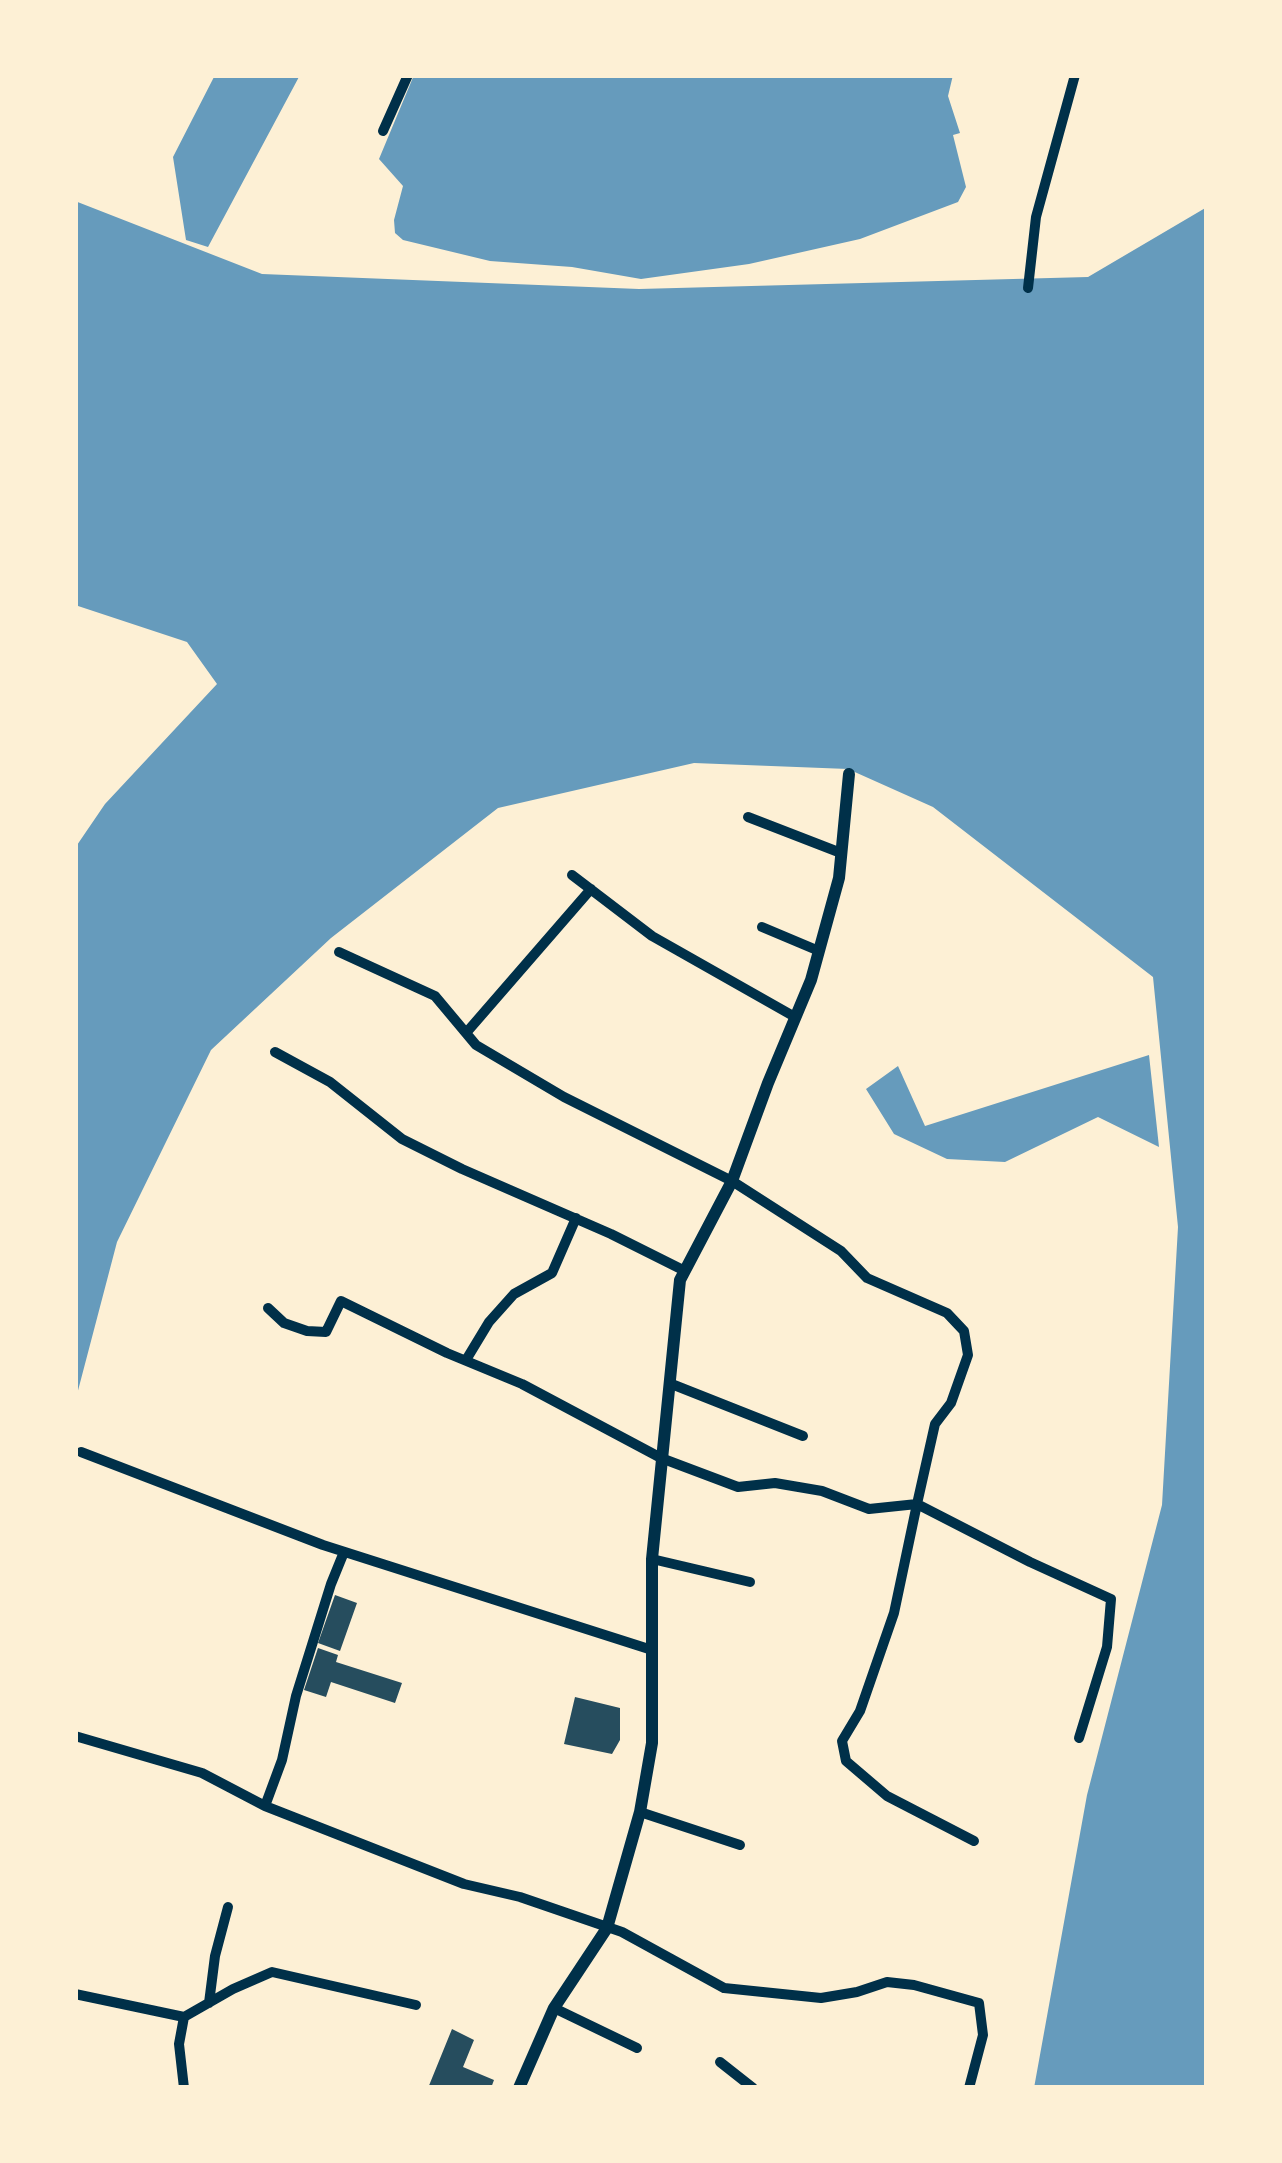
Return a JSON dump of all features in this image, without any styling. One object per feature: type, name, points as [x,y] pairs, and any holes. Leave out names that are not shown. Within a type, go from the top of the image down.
[{"type":"street","points":[[384,131],[408,75]]},
{"type":"street","points":[[1028,288],[1036,217],[1075,75]]},
{"type":"street","points":[[519,2088],[554,2008],[607,1928],[640,1812],[652,1743],[652,1559],[680,1280],[732,1182],[819,951],[839,878],[849,774]]},
{"type":"street","points":[[748,817],[841,853]]},
{"type":"street","points":[[572,875],[652,936],[795,1018]]},
{"type":"street","points":[[466,1033],[591,890]]},
{"type":"street","points":[[762,926],[819,951]]},
{"type":"street","points":[[339,952],[434,996],[476,1045],[564,1097],[732,1182],[841,1251],[867,1278],[947,1314],[964,1331],[968,1355],[951,1402],[935,1424],[894,1613],[860,1710],[842,1741],[846,1760],[887,1796],[974,1841]]},
{"type":"street","points":[[275,1052],[330,1082],[402,1138],[685,1271]]},
{"type":"street","points":[[466,1360],[488,1322],[514,1294],[552,1272],[576,1218]]},
{"type":"street","points":[[268,1308],[284,1323],[307,1331],[326,1332],[340,1301],[522,1384],[661,1458],[738,1487],[774,1483],[822,1492],[870,1509],[918,1504],[1111,1599],[1107,1647],[1079,1738]]},
{"type":"street","points":[[669,1383],[802,1436]]},
{"type":"street","points":[[81,1452],[344,1552],[652,1650]]},
{"type":"street","points":[[265,1806],[282,1760],[296,1696],[326,1599],[344,1552]]},
{"type":"street","points":[[652,1559],[750,1582]]},
{"type":"street","points":[[75,1736],[202,1773],[265,1806],[464,1884],[622,1932],[724,1988],[821,1998],[886,1982],[914,1985],[979,2003],[983,2035],[969,2088]]},
{"type":"street","points":[[640,1812],[740,1845]]},
{"type":"street","points":[[209,2003],[214,1956],[228,1907]]},
{"type":"street","points":[[75,1994],[184,2017],[272,1972],[416,2005]]},
{"type":"street","points":[[554,2008],[637,2048]]},
{"type":"street","points":[[184,2017],[179,2044],[184,2088]]},
{"type":"street","points":[[720,2062],[753,2088]]},
{"type":"water","points":[[215,75],[300,75],[208,247],[186,240],[173,157]]},
{"type":"water","points":[[414,75],[953,75],[948,96],[960,133],[953,135],[966,187],[958,202],[860,239],[749,264],[641,279],[572,267],[490,261],[403,240],[395,233],[394,220],[403,186],[379,159]]},
{"type":"water","points":[[75,201],[262,274],[639,289],[1088,277],[1207,207],[1207,2088],[1034,2088],[1087,1795],[1162,1505],[1178,1227],[1153,977],[933,807],[848,769],[694,763],[498,808],[331,938],[211,1050],[117,1242],[75,1402],[75,848],[105,804],[217,684],[187,642],[75,605]]},
{"type":"water","points":[[1149,1055],[1159,1147],[1098,1117],[1005,1162],[947,1159],[894,1134],[866,1089],[898,1066],[925,1126]]},
{"type":"building","points":[[335,1595],[357,1603],[340,1651],[318,1643]]},
{"type":"building","points":[[318,1648],[338,1655],[336,1662],[402,1683],[395,1703],[331,1682],[326,1697],[304,1690]]},
{"type":"building","points":[[575,1697],[620,1708],[620,1740],[612,1754],[564,1744]]},
{"type":"building","points":[[452,2029],[474,2040],[463,2067],[494,2080],[491,2088],[428,2088]]}]
